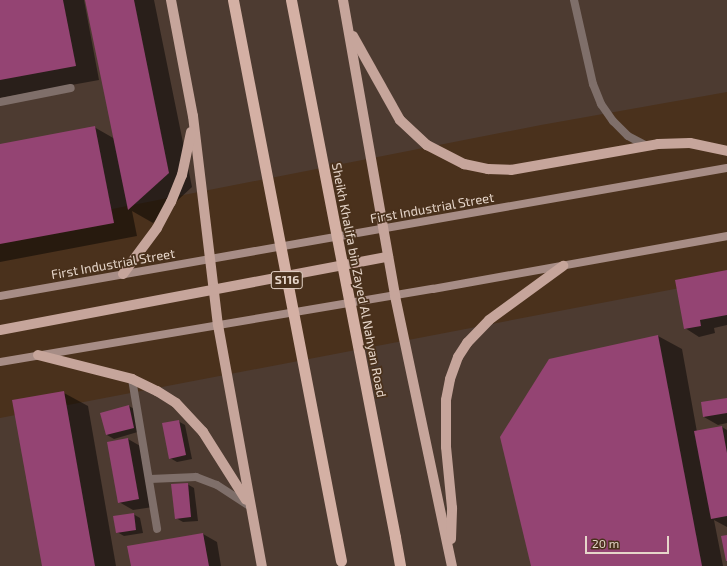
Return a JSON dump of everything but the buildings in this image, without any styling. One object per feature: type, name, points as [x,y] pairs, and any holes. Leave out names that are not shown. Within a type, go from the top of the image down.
[{"type":"highway","name":"S116","points":[[233,0],[341,563]]},
{"type":"highway","name":"Sheikh Khalifa bin Zayed Al Nahyan Road","points":[[291,0],[400,566]]},
{"type":"main road","points":[[171,0],[194,116],[212,290],[249,505],[262,566]]},
{"type":"main road","points":[[343,0],[395,296],[452,566]]},
{"type":"main road","points":[[349,29],[400,120],[427,146],[464,164],[488,169],[511,170],[647,146],[690,143],[727,151]]},
{"type":"main road","points":[[123,274],[146,246],[171,202],[190,146],[194,116]]},
{"type":"main road","name":"First Industrial Street","points":[[0,296],[727,168]]},
{"type":"main road","points":[[0,362],[395,296],[727,236]]},
{"type":"main road","points":[[0,330],[388,257]]},
{"type":"main road","points":[[450,553],[452,508],[446,447],[446,400],[450,379],[458,357],[466,343],[489,320],[563,266]]},
{"type":"main road","points":[[38,355],[132,380],[157,390],[190,417],[214,449],[249,505]]},
{"type":"lane","points":[[574,0],[593,84],[601,104],[613,122],[628,136],[647,146]]},
{"type":"lane","points":[[0,102],[71,88]]},
{"type":"lane","points":[[132,380],[158,529]]},
{"type":"lane","points":[[150,479],[196,477],[216,485],[249,505]]},
{"type":"shaded area","points":[[0,0],[727,0],[727,92],[541,125],[0,231]]},
{"type":"shaded area","points":[[727,279],[727,566],[0,566],[0,418]]}]
